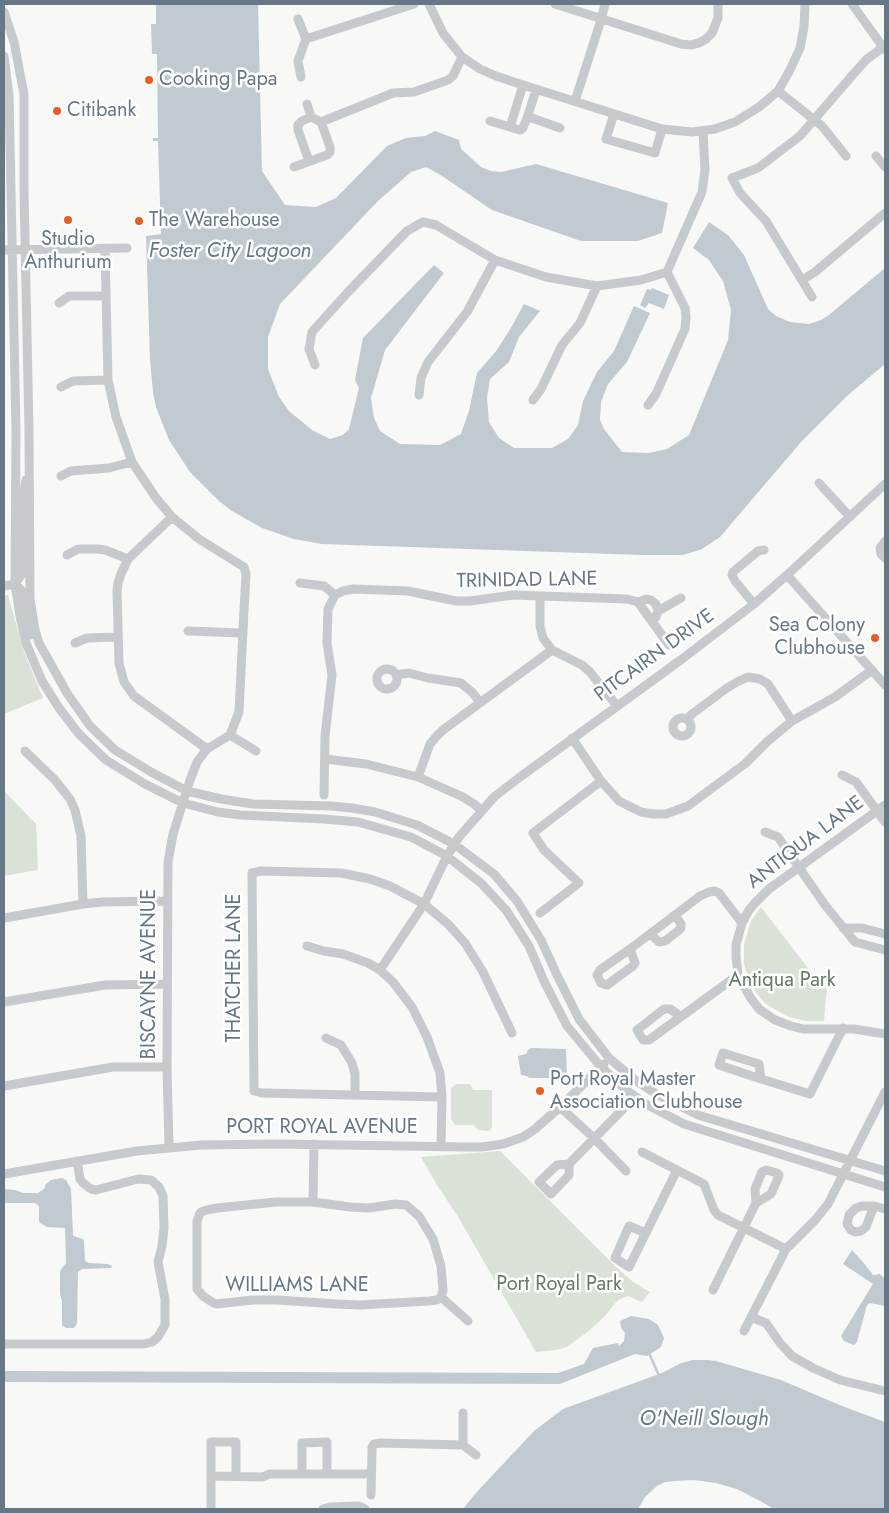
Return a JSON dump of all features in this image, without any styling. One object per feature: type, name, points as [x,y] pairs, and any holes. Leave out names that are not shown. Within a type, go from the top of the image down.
[{"type":"street","points":[[306,38],[414,4]]},
{"type":"street","points":[[429,4],[442,33],[462,57],[480,69],[536,90],[662,129],[681,131],[703,131],[724,126],[746,117],[778,91],[800,48],[804,27],[805,4]]},
{"type":"street","points":[[555,4],[680,44],[690,45],[699,43],[712,33],[718,18],[718,4]]},
{"type":"street","points":[[575,101],[605,4]]},
{"type":"street","points":[[812,297],[766,221],[740,193],[732,178],[758,168],[800,136],[856,71],[867,60],[884,49],[852,4]]},
{"type":"street","points":[[4,12],[14,42],[24,94],[25,249],[30,463],[30,599],[39,643],[67,693],[90,726],[115,750],[187,791],[253,804],[331,806],[375,812],[416,824],[454,844],[494,874],[517,901],[541,940],[579,1019],[609,1058],[634,1079],[656,1094],[687,1110],[885,1171]]},
{"type":"street","points":[[298,19],[306,38],[298,61],[301,77]]},
{"type":"street","points":[[4,56],[9,95],[8,250],[16,431],[15,584],[26,643],[42,681],[59,708],[79,734],[106,760],[145,784],[183,803],[218,812],[240,815],[324,819],[372,824],[411,837],[447,856],[482,884],[506,910],[529,946],[567,1026],[601,1067],[626,1090],[644,1103],[684,1124],[885,1187]]},
{"type":"street","points":[[321,122],[393,94],[414,92],[448,80],[453,76],[462,57]]},
{"type":"street","points":[[510,127],[523,85]]},
{"type":"street","points":[[490,121],[520,130],[523,128],[536,90]]},
{"type":"street","points":[[778,91],[822,126],[846,156]]},
{"type":"street","points":[[294,167],[327,155],[330,152],[321,122],[311,117],[307,104]]},
{"type":"street","points":[[614,114],[606,139],[655,153],[662,129]]},
{"type":"street","points":[[528,115],[533,120],[560,128]]},
{"type":"street","points":[[309,161],[298,125],[311,117]]},
{"type":"street","points":[[648,405],[656,394],[685,329],[685,308],[668,272],[702,192],[705,170],[703,131]]},
{"type":"street","points":[[876,156],[885,168]]},
{"type":"street","points":[[802,280],[815,272],[885,213]]},
{"type":"street","points":[[315,364],[309,349],[312,332],[407,231],[423,222],[436,225],[495,260],[546,277],[597,286],[641,280],[668,272]]},
{"type":"street","points":[[8,250],[127,248]]},
{"type":"street","points":[[105,249],[108,380],[116,418],[132,462],[156,498],[172,517],[199,539],[244,567],[246,574],[240,712],[230,735],[206,749],[140,701],[128,689],[121,674],[117,637],[118,583],[128,559],[172,517]]},
{"type":"street","points":[[419,395],[421,378],[428,362],[467,312],[495,260]]},
{"type":"street","points":[[533,400],[541,389],[562,345],[580,323],[597,286]]},
{"type":"street","points":[[59,303],[69,296],[105,296]]},
{"type":"street","points":[[61,388],[73,381],[108,380]]},
{"type":"street","points":[[61,476],[71,471],[109,468],[132,462]]},
{"type":"street","points":[[4,586],[15,584],[22,574],[23,497],[30,463]]},
{"type":"street","points":[[819,483],[850,517]]},
{"type":"street","name":"PITCAIRN DRIVE","points":[[380,970],[424,904],[454,844],[494,797],[754,604],[885,484]]},
{"type":"street","points":[[885,542],[880,548],[881,554],[885,558]]},
{"type":"street","points":[[66,555],[78,550],[98,549],[128,559]]},
{"type":"street","points":[[754,604],[732,575],[733,572],[758,551],[764,550]]},
{"type":"street","points":[[787,575],[885,685]]},
{"type":"street","points":[[300,583],[324,586],[335,595],[328,610],[327,643],[332,681],[327,714],[324,795]]},
{"type":"street","points":[[15,584],[21,590],[24,598],[28,626],[38,653],[41,657],[48,660]]},
{"type":"street","name":"TRINIDAD LANE","points":[[335,595],[342,591],[353,589],[408,591],[464,602],[513,595],[616,598],[638,602],[651,600],[656,604],[658,611]]},
{"type":"street","points":[[540,596],[541,633],[543,638],[552,650],[582,665],[590,672],[617,706]]},
{"type":"street","points":[[652,621],[658,611],[681,598]]},
{"type":"street","points":[[638,602],[669,645]]},
{"type":"street","points":[[188,631],[242,633]]},
{"type":"street","points":[[75,643],[87,638],[117,637]]},
{"type":"street","points":[[418,777],[430,744],[436,737],[552,650]]},
{"type":"street","points":[[572,738],[600,781],[619,801],[641,812],[666,814],[688,806],[746,763],[792,720],[835,697],[872,670]]},
{"type":"street","points":[[396,675],[410,673],[461,683],[473,692],[480,703]]},
{"type":"street","points":[[687,719],[727,688],[748,677],[760,679],[768,684],[792,720]]},
{"type":"street","points":[[230,735],[256,751]]},
{"type":"street","name":"BISCAYNE AVENUE","points":[[169,1148],[167,1066],[168,862],[172,834],[190,780],[197,762],[206,749]]},
{"type":"street","points":[[25,750],[55,780],[70,799],[75,810],[81,836],[83,904]]},
{"type":"street","points":[[325,759],[374,765],[418,777],[463,797],[482,810]]},
{"type":"street","points":[[842,776],[856,782],[885,822]]},
{"type":"street","points":[[540,913],[579,883],[544,850],[533,833],[600,781]]},
{"type":"street","name":"ANTIQUA LANE","points":[[885,805],[769,889],[755,902],[742,923],[736,945],[738,975],[750,997],[759,1008],[776,1020],[803,1029],[843,1028],[885,1034]]},
{"type":"street","points":[[765,832],[778,837],[824,904],[855,942],[885,950]]},
{"type":"street","name":"THATCHER LANE","points":[[442,1096],[254,1091],[252,873],[261,871],[341,873],[370,879],[390,886],[424,904],[448,924],[465,943],[483,972],[512,1032]]},
{"type":"street","points":[[630,948],[708,892],[715,891],[724,898],[742,923]]},
{"type":"street","points":[[4,918],[102,902],[167,901]]},
{"type":"street","points":[[650,934],[659,942],[664,941],[678,931],[681,924],[675,915]]},
{"type":"street","points":[[843,928],[862,928],[885,934]]},
{"type":"street","points":[[307,946],[356,958],[380,970],[404,995],[427,1037],[440,1073],[442,1096],[441,1147]]},
{"type":"street","points":[[680,1016],[738,975]]},
{"type":"street","points":[[4,1002],[105,985],[167,984]]},
{"type":"street","points":[[761,1078],[759,1064],[723,1053],[719,1065],[810,1094],[843,1028]]},
{"type":"street","points":[[326,1038],[341,1045],[352,1062],[355,1074],[355,1094]]},
{"type":"street","name":"PORT ROYAL AVENUE","points":[[4,1174],[110,1155],[169,1148],[237,1144],[482,1147],[523,1137],[535,1129],[609,1058]]},
{"type":"street","points":[[4,1086],[113,1067],[167,1066]]},
{"type":"street","points":[[744,1331],[786,1249],[828,1204],[885,1092]]},
{"type":"street","points":[[560,1107],[626,1171]]},
{"type":"street","points":[[569,1164],[623,1109]]},
{"type":"street","points":[[313,1202],[314,1144]]},
{"type":"street","points":[[642,1152],[704,1184],[714,1210],[718,1214],[786,1249]]},
{"type":"street","points":[[4,1344],[144,1344],[152,1342],[165,1325],[166,1299],[158,1262],[164,1228],[164,1196],[151,1180],[138,1179],[96,1190],[91,1189],[80,1179],[77,1161]]},
{"type":"street","points":[[646,1233],[677,1170]]},
{"type":"street","name":"WILLIAMS LANE","points":[[313,1202],[369,1208],[401,1204],[412,1209],[426,1225],[438,1250],[441,1266],[441,1297],[437,1300],[429,1301],[360,1305],[277,1300],[254,1300],[216,1304],[197,1289],[197,1222],[202,1212],[239,1205],[313,1202]]},
{"type":"street","points":[[713,1290],[756,1203]]},
{"type":"street","points":[[874,1206],[885,1209]]},
{"type":"street","points":[[441,1297],[468,1321]]},
{"type":"street","points":[[751,1317],[766,1323],[792,1356],[813,1368],[840,1380],[885,1391]]},
{"type":"street","points":[[463,1413],[463,1445]]},
{"type":"street","points":[[211,1509],[211,1442],[236,1442],[236,1476]]},
{"type":"street","points":[[302,1474],[302,1443],[327,1442],[327,1474]]},
{"type":"street","points":[[371,1495],[372,1447],[376,1444],[463,1445],[476,1455]]},
{"type":"street","points":[[211,1476],[263,1477],[269,1474],[371,1474]]},
{"type":"street","points":[[323,1509],[340,1506],[359,1506],[365,1509]]},
{"type":"green space","points":[[4,595],[8,595],[24,652],[43,698],[4,714]]},
{"type":"green space","points":[[4,791],[36,824],[38,870],[4,876]]},
{"type":"green space","name":"Antiqua Park","points":[[761,907],[810,971],[827,987],[824,1021],[807,1021],[789,1017],[769,1006],[754,989],[744,963],[744,944],[751,921]]},
{"type":"green space","points":[[457,1084],[470,1084],[473,1090],[492,1090],[492,1127],[489,1131],[478,1130],[473,1125],[455,1125],[451,1119],[451,1088]]},
{"type":"green space","name":"Port Royal Park","points":[[500,1151],[614,1265],[633,1282],[650,1292],[642,1302],[628,1296],[618,1300],[603,1318],[567,1347],[536,1352],[457,1215],[421,1157]]},
{"type":"water","name":"Foster City Lagoon","points":[[156,4],[258,4],[262,171],[285,205],[316,207],[336,198],[387,146],[406,138],[425,136],[435,131],[459,140],[461,149],[481,167],[491,171],[501,172],[536,164],[668,203],[662,233],[638,241],[581,241],[492,210],[426,167],[411,172],[378,201],[280,304],[268,337],[268,369],[279,397],[289,411],[312,430],[330,439],[343,435],[349,429],[359,388],[355,380],[363,338],[434,265],[444,273],[385,350],[371,398],[374,418],[380,431],[400,444],[440,445],[461,434],[469,411],[477,373],[497,350],[524,304],[540,311],[519,337],[509,362],[490,379],[487,398],[489,422],[499,438],[514,448],[552,448],[568,439],[578,425],[583,401],[597,372],[614,351],[634,306],[650,313],[627,362],[608,384],[601,402],[600,420],[604,429],[622,452],[649,453],[667,449],[689,435],[728,340],[731,310],[723,281],[709,260],[693,248],[709,222],[728,235],[744,255],[768,309],[776,316],[790,322],[809,324],[821,320],[885,268],[885,364],[847,396],[801,442],[720,537],[702,549],[683,555],[322,544],[294,539],[262,528],[232,511],[219,501],[190,472],[169,440],[156,407],[150,359],[146,236],[161,234],[158,141],[153,141],[153,138],[158,138],[157,54],[152,54],[151,24],[156,24]]},
{"type":"water","points":[[652,288],[669,295],[664,309],[649,303],[645,308],[640,305],[647,289],[651,290]]},
{"type":"water","points":[[531,1048],[566,1049],[567,1078],[529,1078],[521,1075],[518,1056],[526,1054]]},
{"type":"water","points":[[62,1178],[66,1180],[71,1189],[73,1235],[84,1241],[85,1261],[112,1266],[111,1268],[82,1269],[78,1272],[77,1324],[74,1328],[66,1328],[62,1325],[60,1271],[66,1263],[65,1228],[47,1227],[40,1223],[39,1206],[35,1203],[4,1203],[4,1189],[23,1193],[38,1193],[51,1180]]},
{"type":"water","points":[[852,1250],[873,1275],[880,1274],[885,1277],[885,1306],[870,1303],[867,1305],[857,1342],[854,1345],[844,1341],[841,1336],[873,1284],[843,1264]]},
{"type":"water","points":[[631,1316],[649,1319],[658,1325],[664,1338],[661,1347],[647,1356],[635,1354],[560,1384],[4,1382],[4,1371],[558,1373],[584,1364],[593,1348],[618,1343],[619,1346],[624,1341],[625,1333],[621,1328],[620,1321]]},
{"type":"water","name":"O'Neill Slough","points":[[693,1360],[716,1361],[781,1380],[885,1422],[885,1509],[774,1509],[737,1489],[716,1483],[694,1480],[665,1482],[657,1486],[645,1497],[638,1509],[463,1509],[534,1431],[563,1409]]},
{"type":"waterway","points":[[649,1353],[659,1376]]},
{"type":"place","name":"Cooking Papa","points":[[149,80]]},
{"type":"place","name":"Citibank","points":[[57,111]]},
{"type":"place","name":"Studio Anthurium","points":[[68,220]]},
{"type":"place","name":"The Warehouse","points":[[139,221]]},
{"type":"place","name":"Sea Colony Clubhouse","points":[[875,638]]},
{"type":"place","name":"Port Royal Master Association Clubhouse","points":[[540,1091]]}]
